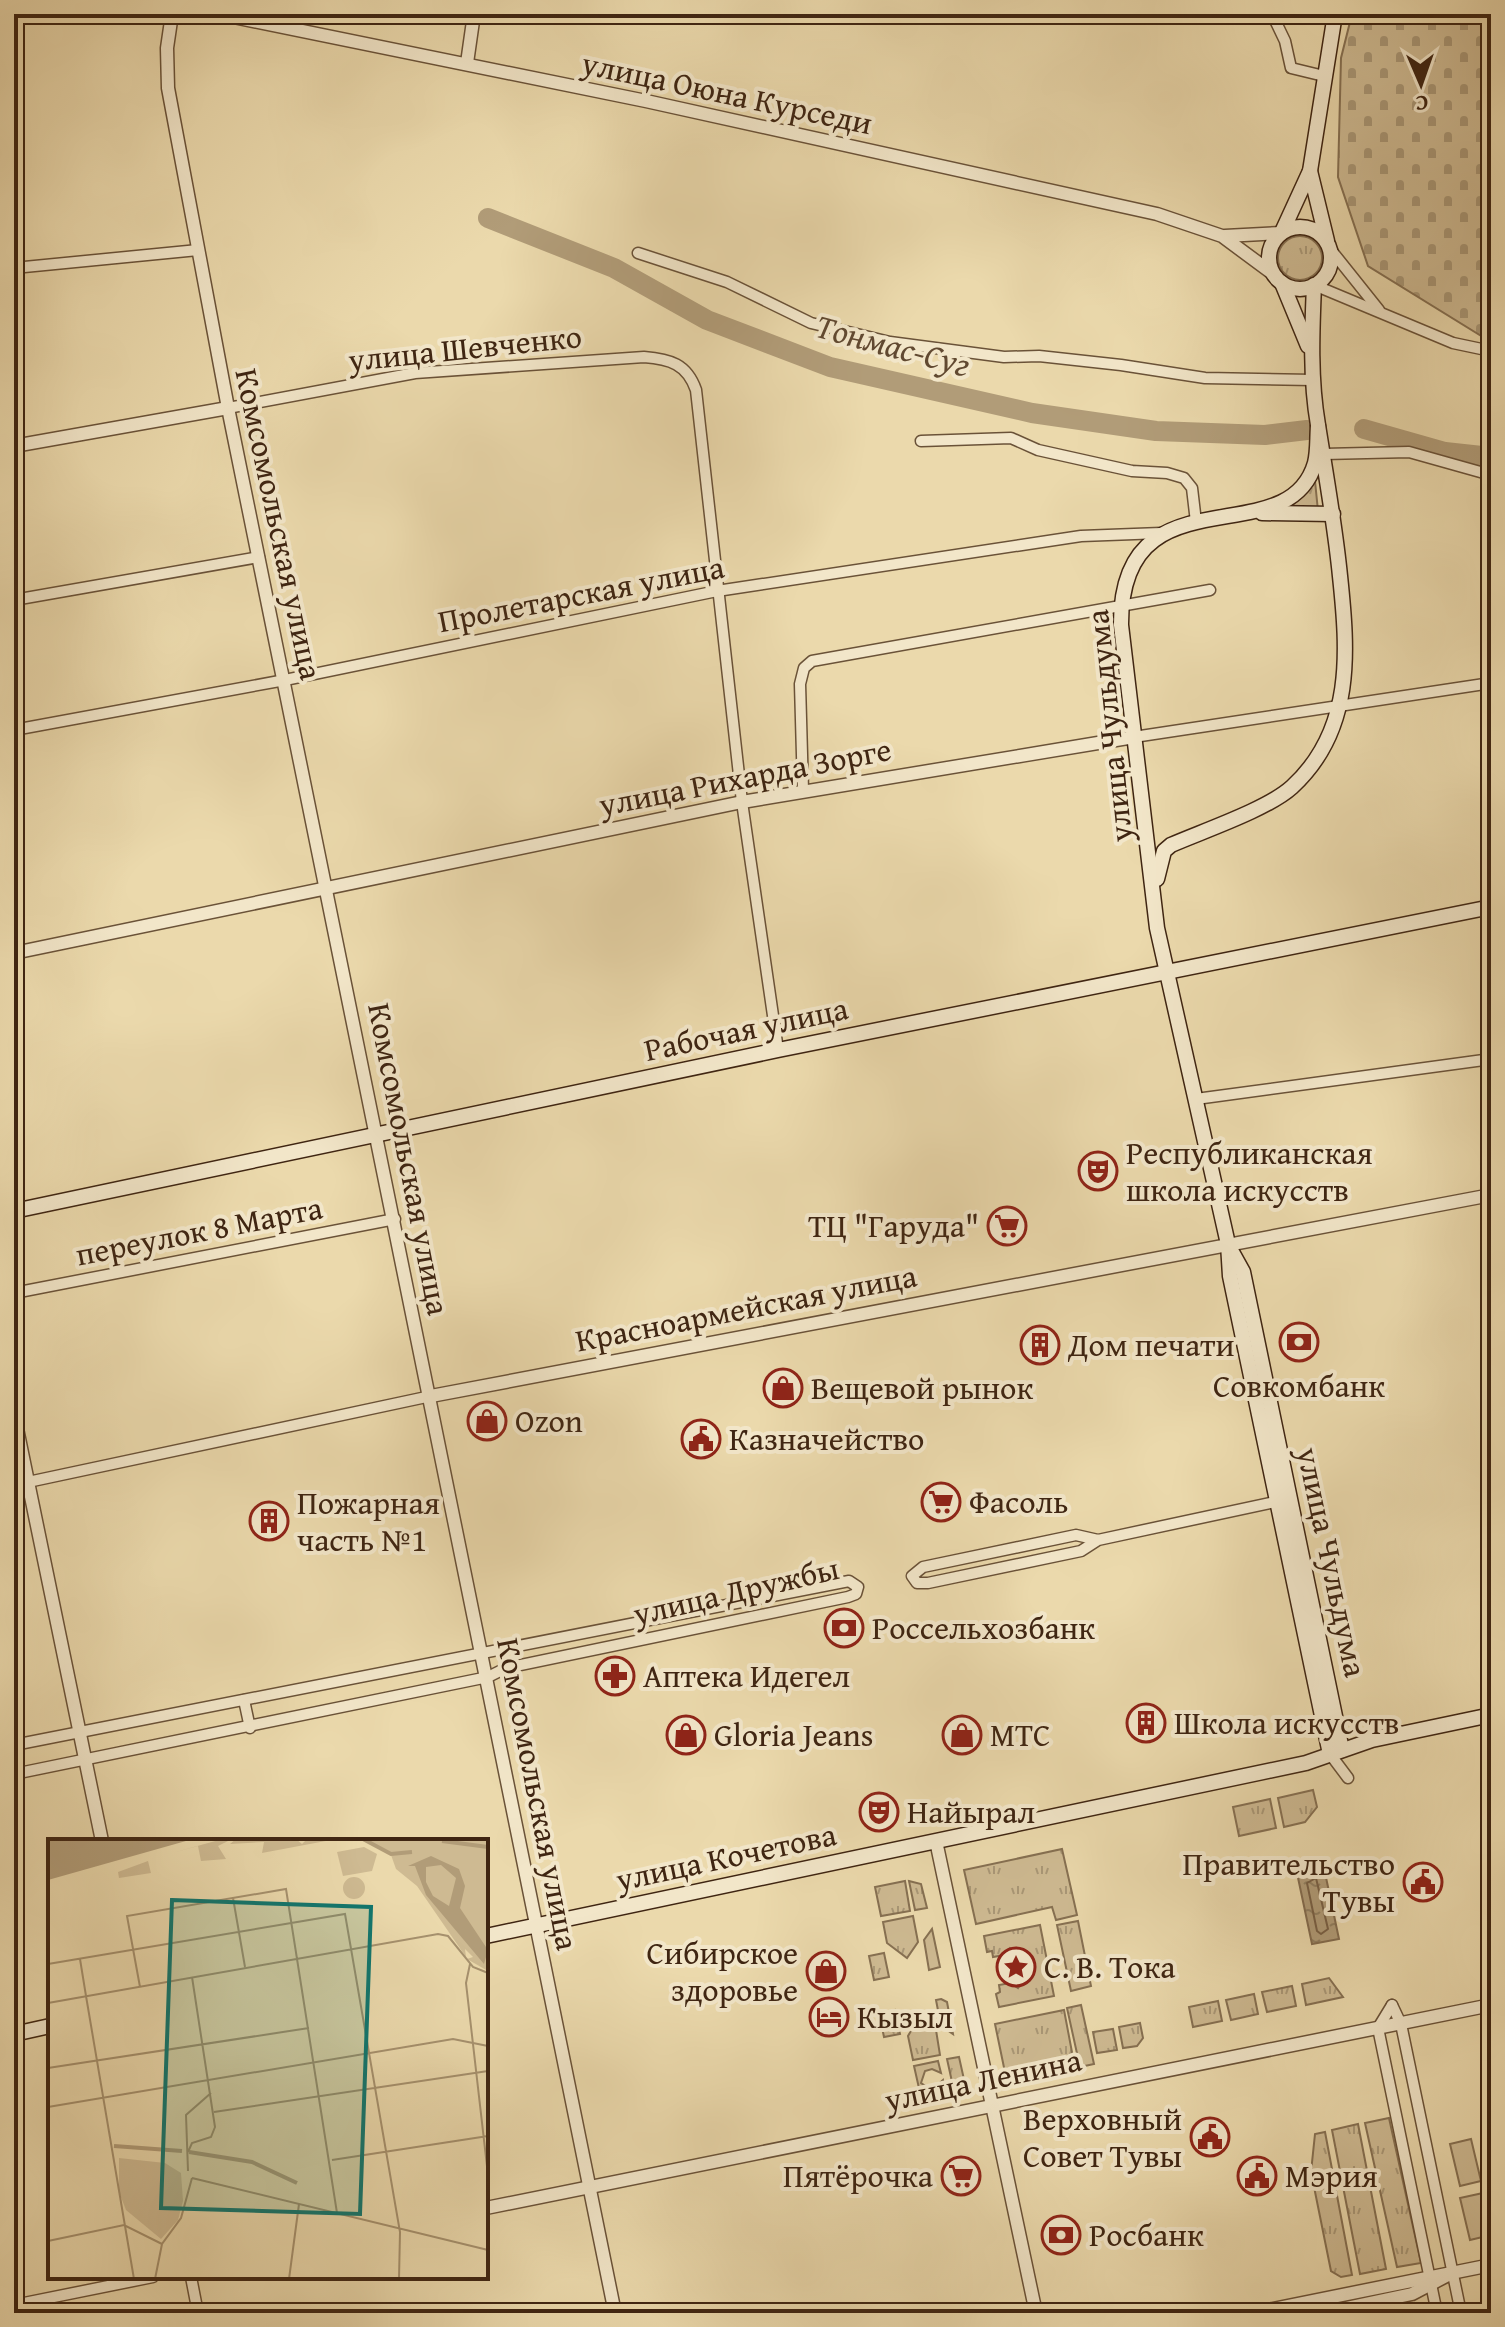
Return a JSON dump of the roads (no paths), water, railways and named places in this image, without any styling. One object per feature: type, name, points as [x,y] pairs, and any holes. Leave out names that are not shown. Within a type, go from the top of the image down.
[{"type":"main road","points":[[1310,171],[1329,246],[1330,268],[1314,285],[1298,288],[1279,280],[1271,268],[1270,249],[1282,233],[1310,171],[1335,14]]},
{"type":"main road","points":[[1282,233],[1300,226],[1311,228],[1329,246]]},
{"type":"main road","name":"улица Чульдума","points":[[1279,280],[1295,308],[1311,358]]},
{"type":"main road","name":"улица Чульдума","points":[[1153,899],[1164,851],[1289,790],[1307,772],[1325,743],[1341,705],[1347,649],[1333,514],[1318,426],[1311,358],[1314,285]]},
{"type":"main road","name":"улица Чульдума","points":[[1318,426],[1315,464],[1300,487],[1273,505],[1161,533],[1132,564],[1121,606],[1153,899],[1166,972],[1228,1244],[1230,1276],[1283,1500],[1336,1752]]},
{"type":"main road","points":[[1239,514],[1290,511],[1333,514]]},
{"type":"main road","points":[[1147,832],[1155,840],[1171,845]]},
{"type":"main road","name":"Рабочая улица","points":[[14,1211],[778,1050],[1491,907]]},
{"type":"main road","name":"улица Кочетова","points":[[488,1936],[1306,1763],[1336,1752],[1491,1715]]},
{"type":"main road","points":[[14,2034],[48,2026]]},
{"type":"street","name":"Комсомольская улица","points":[[172,14],[167,48],[168,88],[228,408],[483,1651],[615,2313]]},
{"type":"street","name":"улица Оюна Курседи","points":[[219,14],[467,63],[1142,211],[1222,236],[1282,233]]},
{"type":"street","points":[[467,63],[474,14]]},
{"type":"street","points":[[1272,14],[1285,41],[1291,68],[1324,76]]},
{"type":"street","name":"улица Оюна Курседи","points":[[1222,236],[1279,280]]},
{"type":"street","points":[[1329,246],[1381,311]]},
{"type":"street","points":[[14,268],[198,250]]},
{"type":"street","points":[[638,253],[727,282],[811,323],[890,342],[1004,357],[1039,356],[1121,365],[1205,378],[1313,380]]},
{"type":"street","points":[[1314,285],[1453,343],[1491,351]]},
{"type":"street","name":"улица Шевченко","points":[[14,446],[415,373],[663,358],[684,369],[696,390],[717,591]]},
{"type":"street","points":[[921,441],[1011,438],[1038,450],[1132,471],[1167,473],[1184,478],[1192,488],[1196,522]]},
{"type":"street","points":[[1324,454],[1409,452],[1491,475]]},
{"type":"street","name":"Пролетарская улица","points":[[14,730],[285,680],[717,591],[1081,536],[1161,533]]},
{"type":"street","points":[[14,600],[259,557]]},
{"type":"street","points":[[803,790],[800,684],[804,668],[812,661],[1210,590]]},
{"type":"street","points":[[717,591],[742,802],[778,1050]]},
{"type":"street","name":"улица Рихарда Зорге","points":[[14,953],[803,790],[1491,683]]},
{"type":"street","points":[[1196,1099],[1491,1059]]},
{"type":"street","name":"Красноармейская улица","points":[[14,1485],[431,1396],[1491,1195]]},
{"type":"street","name":"переулок 8 Марта","points":[[14,1293],[395,1219]]},
{"type":"street","points":[[14,1414],[102,1839]]},
{"type":"street","points":[[1098,1540],[1076,1535],[923,1567],[912,1576],[917,1583],[928,1583],[1081,1551],[1098,1540],[1283,1500]]},
{"type":"street","name":"улица Дружбы","points":[[14,1745],[483,1651],[502,1652],[849,1581],[858,1587],[856,1594],[848,1597],[506,1668],[488,1677],[14,1774]]},
{"type":"street","points":[[748,1602],[751,1617]]},
{"type":"street","points":[[244,1700],[250,1728]]},
{"type":"street","points":[[936,1841],[1036,2313]]},
{"type":"street","points":[[1437,2313],[1378,2028],[1392,2005],[1401,2024],[1461,2313]]},
{"type":"street","name":"улица Ленина","points":[[488,2208],[1491,2005]]},
{"type":"street","points":[[1322,2313],[1400,2297],[1453,2272],[1491,2265]]},
{"type":"street","points":[[14,2305],[143,2279]]},
{"type":"street","points":[[191,2279],[198,2313]]},
{"type":"street","points":[[1253,2313],[1431,2281]]},
{"type":"water","points":[[1324,1868],[1339,1939],[1312,1944],[1297,1873]]},
{"type":"waterway","name":"Тонмас-Суг","points":[[488,218],[614,268],[707,320],[830,367],[1032,413],[1156,431],[1265,435],[1307,430]]},
{"type":"waterway","name":"Тонмас-Суг","points":[[1364,429],[1445,452],[1491,457]]},
{"type":"place","name":"Республиканская школа искусств","points":[[1098,1171]]},
{"type":"place","name":"ТЦ \"Гаруда\"","points":[[1007,1226]]},
{"type":"place","name":"Совкомбанк","points":[[1299,1342]]},
{"type":"place","name":"Дом печати","points":[[1040,1345]]},
{"type":"place","name":"Вещевой рынок","points":[[783,1388]]},
{"type":"place","name":"Ozon","points":[[487,1421]]},
{"type":"place","name":"Казначейство","points":[[701,1439]]},
{"type":"place","name":"Фасоль","points":[[941,1502]]},
{"type":"place","name":"Пожарная часть №1","points":[[269,1521]]},
{"type":"place","name":"Россельхозбанк","points":[[844,1628]]},
{"type":"place","name":"Аптека Идегел","points":[[615,1676]]},
{"type":"place","name":"Школа искусств","points":[[1146,1723]]},
{"type":"place","name":"Gloria Jeans","points":[[686,1735]]},
{"type":"place","name":"МТС","points":[[962,1735]]},
{"type":"place","name":"Найырал","points":[[879,1812]]},
{"type":"place","name":"Правительство Тувы","points":[[1423,1882]]},
{"type":"place","name":"С. В. Тока","points":[[1016,1967]]},
{"type":"place","name":"Сибирское здоровье","points":[[826,1971]]},
{"type":"place","name":"Кызыл","points":[[829,2017]]},
{"type":"place","name":"Верховный Совет Тувы","points":[[1210,2137]]},
{"type":"place","name":"Пятёрочка","points":[[961,2176]]},
{"type":"place","name":"Мэрия","points":[[1257,2176]]},
{"type":"place","name":"Росбанк","points":[[1061,2235]]}]
